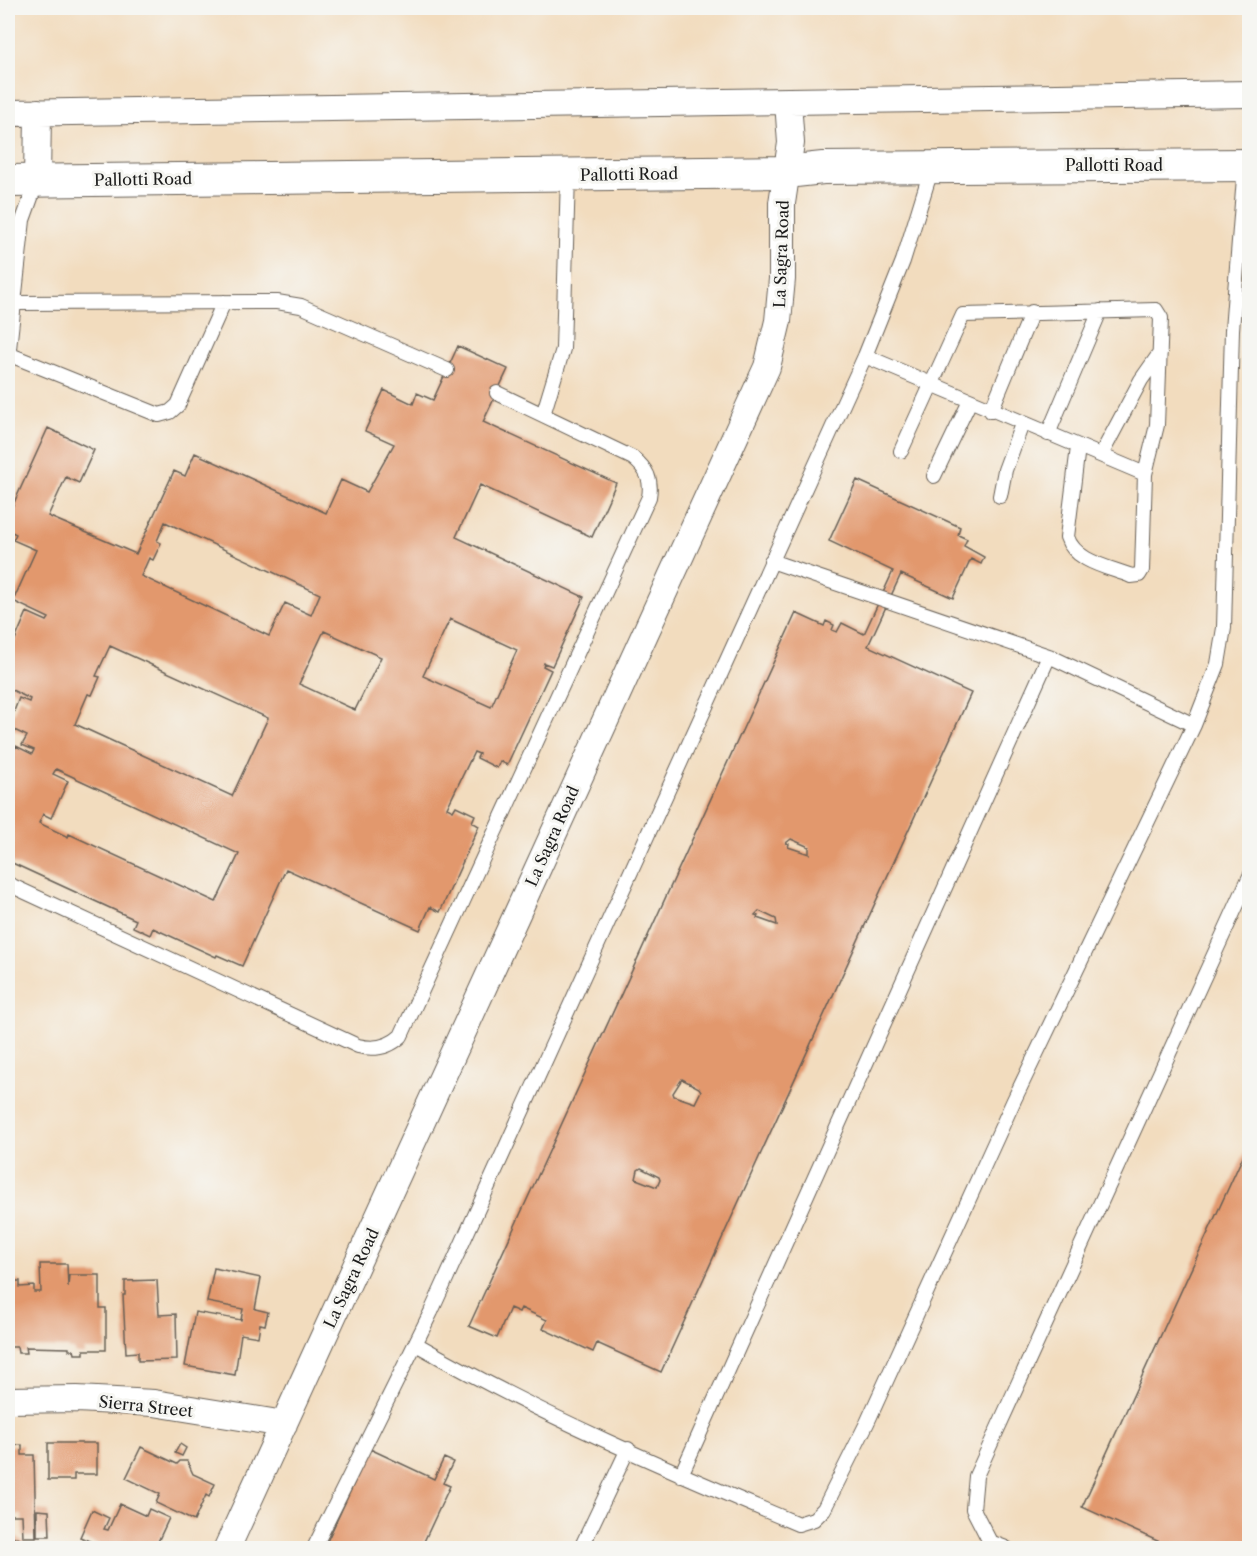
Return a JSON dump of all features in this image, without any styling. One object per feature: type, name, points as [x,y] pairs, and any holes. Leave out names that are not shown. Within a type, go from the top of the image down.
[{"type":"street","points":[[8,113],[1250,94]]},
{"type":"street","name":"La Sagra Road","points":[[227,1548],[767,367],[780,300],[782,203],[791,143],[788,102]]},
{"type":"street","points":[[22,181],[38,112]]},
{"type":"street","name":"Pallotti Road","points":[[22,181],[786,172],[824,168],[932,166],[1247,165]]},
{"type":"street","name":"Sierra Street","points":[[8,1400],[77,1399],[154,1403],[284,1424]]},
{"type":"lane","points":[[416,1344],[467,1373],[681,1475],[798,1524],[814,1519],[824,1509],[867,1424],[1014,1100],[1194,725],[1218,664],[1224,628],[1232,330],[1247,165]]},
{"type":"lane","points":[[314,1548],[416,1344],[593,959],[865,356],[903,261],[932,166]]},
{"type":"lane","points":[[543,415],[563,349],[568,175]]},
{"type":"lane","points":[[8,358],[23,220],[22,181]]},
{"type":"lane","points":[[8,354],[159,415],[165,414],[178,405],[224,302]]},
{"type":"lane","points":[[14,303],[277,302],[301,306],[447,370]]},
{"type":"lane","points":[[901,451],[963,315],[1156,310],[1161,318],[1157,425],[1145,474],[1142,570],[1139,575],[1131,576],[1079,555],[1069,544],[1067,537],[1078,447]]},
{"type":"lane","points":[[1048,434],[1100,311]]},
{"type":"lane","points":[[991,411],[1032,312]]},
{"type":"lane","points":[[1101,455],[1141,380],[1160,352]]},
{"type":"lane","points":[[865,356],[1145,474]]},
{"type":"lane","points":[[8,884],[358,1046],[378,1048],[395,1041],[405,1029],[649,497],[650,479],[641,464],[497,393]]},
{"type":"lane","points":[[933,476],[970,401]]},
{"type":"lane","points":[[1000,496],[1005,470],[1023,424]]},
{"type":"lane","points":[[771,561],[1049,656],[1194,725]]},
{"type":"lane","points":[[681,1475],[1049,656]]},
{"type":"lane","points":[[1006,1548],[990,1542],[973,1509],[976,1476],[1250,876]]},
{"type":"lane","points":[[581,1548],[628,1449]]},
{"type":"building","points":[[458,346],[508,369],[483,422],[616,483],[592,537],[480,485],[456,537],[584,597],[552,666],[544,663],[543,666],[551,670],[507,765],[500,761],[497,768],[477,758],[479,754],[474,752],[447,808],[453,811],[456,806],[475,815],[472,822],[479,826],[440,912],[430,907],[420,930],[286,869],[242,966],[217,955],[216,957],[153,928],[150,935],[133,927],[136,920],[8,861],[11,853],[8,851],[8,753],[12,755],[16,746],[32,754],[34,750],[22,745],[27,736],[8,727],[19,698],[29,702],[30,699],[8,688],[8,656],[27,612],[47,621],[49,618],[13,601],[36,550],[13,540],[16,534],[8,530],[8,516],[48,428],[94,450],[79,483],[66,477],[48,516],[136,554],[174,471],[185,476],[195,453],[326,513],[341,480],[367,492],[394,444],[365,431],[384,390],[413,404],[417,393],[433,400]],"holes":[[[165,522],[320,594],[311,615],[285,603],[269,636],[141,576],[149,558],[153,560],[161,543],[157,541]],[[450,619],[517,650],[491,707],[423,676]],[[324,631],[381,657],[355,710],[299,684]],[[110,646],[268,718],[232,796],[75,724],[88,694],[92,695],[100,677],[96,676]],[[56,769],[239,854],[216,902],[69,834],[68,837],[39,823],[43,814],[51,818],[68,781],[53,774]]]},
{"type":"building","points":[[857,480],[960,527],[958,535],[967,539],[964,546],[984,557],[981,564],[971,559],[953,598],[901,574],[868,646],[971,693],[661,1372],[597,1343],[593,1352],[543,1329],[547,1320],[521,1308],[519,1312],[510,1308],[497,1338],[469,1326],[796,613],[824,626],[826,621],[834,625],[832,630],[837,632],[842,623],[864,634],[893,571],[829,541]],"holes":[[[791,839],[809,847],[809,854],[788,847],[789,844],[786,843]],[[759,911],[776,919],[777,925],[757,918],[758,916],[755,915]],[[682,1079],[701,1091],[695,1103],[674,1096],[673,1093]],[[641,1168],[659,1177],[657,1187],[636,1179],[638,1170]]]},
{"type":"building","points":[[1250,1141],[1250,1548],[1173,1548],[1082,1507]]},
{"type":"building","points":[[40,1264],[67,1264],[68,1287],[69,1275],[100,1275],[100,1308],[106,1308],[106,1350],[84,1350],[84,1354],[75,1354],[74,1350],[69,1350],[69,1348],[26,1347],[27,1353],[18,1353],[17,1347],[8,1347],[8,1281],[20,1281],[20,1287],[34,1286],[34,1292],[41,1292]]},
{"type":"building","points":[[214,1268],[261,1278],[255,1309],[268,1312],[265,1325],[260,1324],[258,1337],[241,1334],[235,1375],[185,1366],[195,1312],[241,1320],[243,1309],[207,1302]]},
{"type":"building","points":[[157,1280],[159,1315],[176,1314],[177,1360],[138,1361],[138,1352],[126,1353],[123,1295],[125,1295],[125,1281]]},
{"type":"building","points":[[48,1443],[97,1443],[97,1474],[74,1474],[74,1480],[48,1480]]},
{"type":"building","points":[[180,1444],[186,1448],[182,1456],[175,1453]]},
{"type":"building","points":[[22,1445],[22,1455],[34,1455],[36,1537],[23,1537],[22,1515],[8,1515],[8,1446]]},
{"type":"building","points":[[141,1447],[177,1464],[180,1461],[187,1461],[193,1474],[215,1484],[209,1497],[206,1495],[194,1521],[156,1503],[160,1494],[126,1478]]},
{"type":"building","points":[[370,1449],[434,1479],[444,1458],[453,1462],[443,1483],[450,1486],[421,1548],[324,1548]]},
{"type":"building","points":[[120,1504],[146,1516],[149,1509],[169,1518],[155,1548],[105,1548],[80,1537],[92,1510],[109,1518],[104,1529],[108,1530]]},
{"type":"building","points":[[37,1510],[49,1511],[50,1536],[37,1536]]},
{"type":"building","points":[[17,1537],[33,1548],[8,1548],[8,1538]]}]
